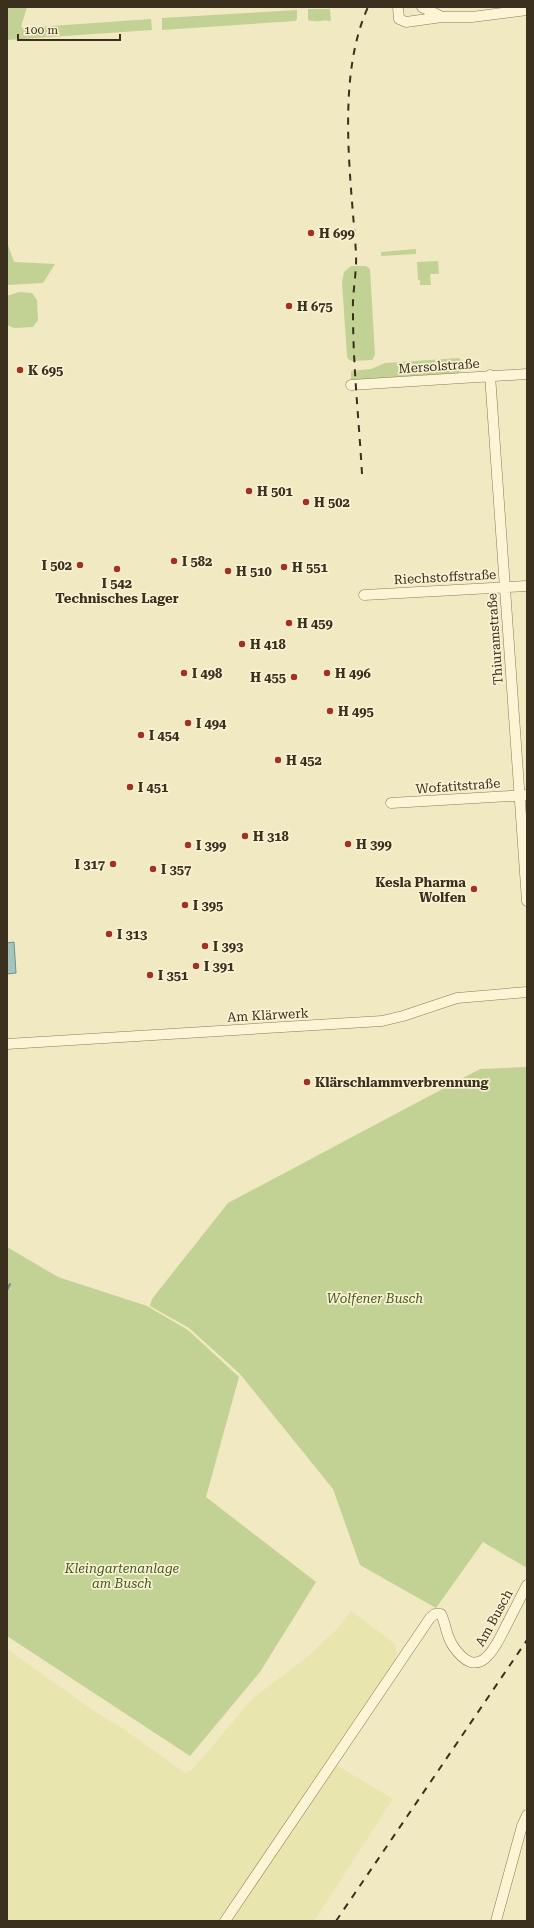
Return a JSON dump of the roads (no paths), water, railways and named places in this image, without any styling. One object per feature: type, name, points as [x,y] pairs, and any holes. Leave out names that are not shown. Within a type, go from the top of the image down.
[{"type":"street","points":[[398,7],[399,19],[406,22],[442,17],[472,17],[527,10]]},
{"type":"street","points":[[422,7],[442,17]]},
{"type":"street","name":"Mersolstraße","points":[[352,385],[490,375],[527,374]]},
{"type":"street","name":"Thiuramstraße","points":[[490,375],[504,587],[523,795],[527,901]]},
{"type":"street","name":"Riechstoffstraße","points":[[364,595],[527,586]]},
{"type":"street","name":"Wofatitstraße","points":[[391,803],[523,795]]},
{"type":"street","name":"Am Klärwerk","points":[[7,1044],[377,1021],[403,1016],[457,998],[527,992]]},
{"type":"street","name":"Am Busch","points":[[225,1921],[430,1618],[438,1613],[442,1615],[452,1644],[467,1660],[477,1663],[484,1660],[495,1649],[527,1585]]},
{"type":"street","points":[[496,1921],[522,1826],[527,1815]]},
{"type":"water","points":[[14,942],[16,973],[7,974],[7,943]]},
{"type":"waterway","points":[[7,1290],[10,1284]]},
{"type":"railway","points":[[362,474],[354,353],[353,306],[356,253],[348,128],[352,65],[358,35],[368,7]]},
{"type":"railway","points":[[336,1921],[527,1640]]},
{"type":"place","name":"H 699","points":[[311,233]]},
{"type":"place","name":"H 675","points":[[289,306]]},
{"type":"place","name":"K 695","points":[[20,370]]},
{"type":"place","name":"H 501","points":[[249,491]]},
{"type":"place","name":"H 502","points":[[306,502]]},
{"type":"place","name":"I 582","points":[[174,561]]},
{"type":"place","name":"I 502","points":[[80,565]]},
{"type":"place","name":"H 551","points":[[284,567]]},
{"type":"place","name":"I 542 Technisches Lager","points":[[117,569]]},
{"type":"place","name":"H 510","points":[[228,571]]},
{"type":"place","name":"H 459","points":[[289,623]]},
{"type":"place","name":"H 418","points":[[242,644]]},
{"type":"place","name":"I 498","points":[[184,673]]},
{"type":"place","name":"H 496","points":[[327,673]]},
{"type":"place","name":"H 455","points":[[294,677]]},
{"type":"place","name":"H 495","points":[[330,711]]},
{"type":"place","name":"I 494","points":[[188,723]]},
{"type":"place","name":"I 454","points":[[141,735]]},
{"type":"place","name":"H 452","points":[[278,760]]},
{"type":"place","name":"I 451","points":[[130,787]]},
{"type":"place","name":"H 318","points":[[245,836]]},
{"type":"place","name":"H 399","points":[[348,844]]},
{"type":"place","name":"I 399","points":[[188,845]]},
{"type":"place","name":"I 317","points":[[113,864]]},
{"type":"place","name":"I 357","points":[[153,869]]},
{"type":"place","name":"Kesla Pharma Wolfen","points":[[474,889]]},
{"type":"place","name":"I 395","points":[[185,905]]},
{"type":"place","name":"I 313","points":[[109,934]]},
{"type":"place","name":"I 393","points":[[205,946]]},
{"type":"place","name":"I 391","points":[[196,966]]},
{"type":"place","name":"I 351","points":[[150,975]]},
{"type":"place","name":"Klärschlammverbrennung","points":[[307,1082]]},
{"type":"park label","name":"Wolfener Busch","points":[[375,1298]]},
{"type":"park label","name":"Kleingartenanlage am Busch","points":[[122,1576]]}]
